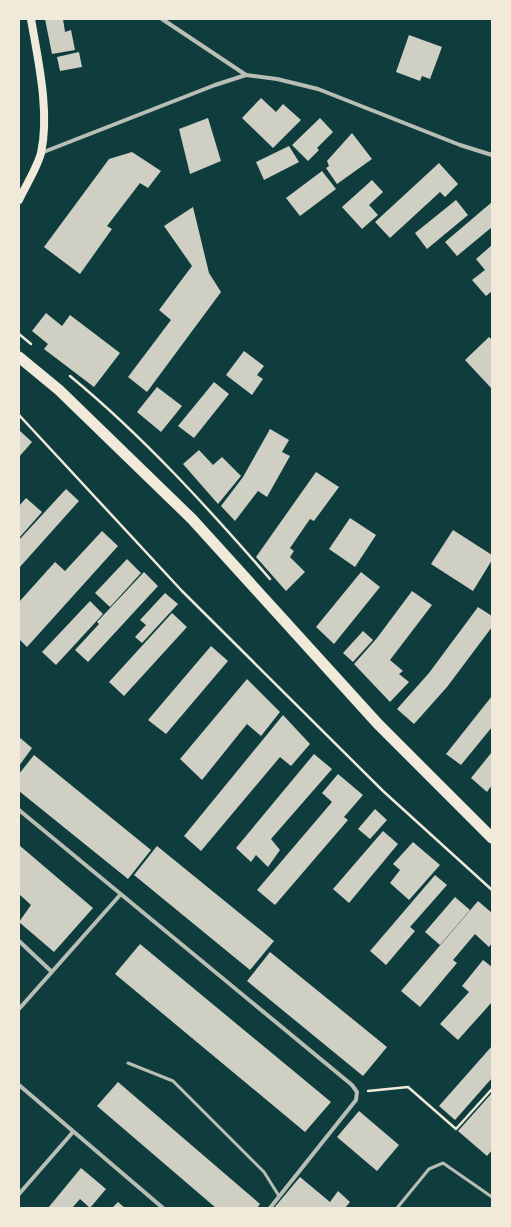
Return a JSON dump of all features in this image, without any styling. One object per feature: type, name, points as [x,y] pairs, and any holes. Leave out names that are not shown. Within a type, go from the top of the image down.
[{"type":"highway","points":[[19,357],[60,390],[187,513],[378,724],[492,838]]},
{"type":"main road","points":[[19,200],[41,154],[44,124],[42,93],[31,19]]},
{"type":"street","points":[[162,19],[246,76]]},
{"type":"street","points":[[41,154],[185,97],[246,76],[277,79],[318,88],[460,145],[492,155]]},
{"type":"street","points":[[19,810],[120,895],[352,1085],[357,1092],[356,1100],[270,1208]]},
{"type":"street","points":[[19,1009],[120,895]]},
{"type":"street","points":[[19,942],[52,972]]},
{"type":"street","points":[[19,1085],[163,1208]]},
{"type":"street","points":[[19,1194],[73,1132]]},
{"type":"lane","points":[[128,1063],[173,1081],[264,1172],[279,1196]]},
{"type":"lane","points":[[397,1208],[429,1170],[443,1163],[492,1197]]},
{"type":"path","points":[[19,415],[182,592],[383,792],[492,890]]},
{"type":"path","points":[[357,1092],[408,1087],[456,1129],[492,1089]]},
{"type":"building","points":[[45,19],[63,19],[65,32],[71,30],[75,50],[52,54]]},
{"type":"building","points":[[409,35],[442,47],[430,79],[422,76],[420,81],[396,72]]},
{"type":"building","points":[[79,52],[82,67],[60,71],[57,57]]},
{"type":"building","points":[[261,98],[276,112],[283,104],[301,120],[273,148],[242,118]]},
{"type":"building","points":[[208,118],[221,161],[190,174],[179,129]]},
{"type":"building","points":[[320,118],[333,132],[317,148],[319,150],[308,161],[292,145]]},
{"type":"building","points":[[352,133],[372,159],[337,184],[326,168],[329,166],[327,161]]},
{"type":"building","points":[[289,146],[299,162],[264,180],[256,162]]},
{"type":"building","points":[[132,152],[161,171],[148,188],[140,183],[107,226],[112,229],[80,274],[44,247],[109,159]]},
{"type":"building","points":[[439,163],[458,184],[445,197],[440,192],[390,238],[375,222]]},
{"type":"building","points":[[322,171],[336,189],[300,216],[286,198]]},
{"type":"building","points":[[372,180],[383,192],[369,205],[378,215],[362,229],[342,207]]},
{"type":"building","points":[[456,200],[468,215],[427,249],[415,233]]},
{"type":"building","points":[[492,202],[492,227],[457,256],[445,242]]},
{"type":"building","points":[[193,207],[209,273],[221,292],[147,392],[128,377],[171,320],[159,310],[192,266],[164,226]]},
{"type":"building","points":[[492,245],[492,291],[486,296],[472,280],[485,270],[476,259]]},
{"type":"building","points":[[46,313],[62,326],[70,315],[120,353],[94,387],[44,349],[48,344],[32,331]]},
{"type":"building","points":[[489,337],[492,340],[492,389],[465,360]]},
{"type":"building","points":[[244,351],[264,366],[257,375],[263,379],[252,395],[226,375]]},
{"type":"building","points":[[214,382],[229,394],[194,438],[178,426]]},
{"type":"building","points":[[157,387],[182,406],[161,432],[137,412]]},
{"type":"building","points":[[270,429],[289,440],[282,452],[290,456],[267,497],[258,491],[235,521],[221,506],[243,477]]},
{"type":"building","points":[[19,430],[32,442],[19,457]]},
{"type":"building","points":[[199,450],[213,465],[222,457],[241,476],[218,504],[183,464]]},
{"type":"building","points":[[316,472],[339,487],[314,521],[310,519],[290,548],[294,551],[290,557],[305,572],[286,591],[256,557]]},
{"type":"building","points":[[66,489],[79,501],[19,568],[19,540]]},
{"type":"building","points":[[26,498],[42,512],[19,538],[19,506]]},
{"type":"building","points":[[350,518],[376,535],[355,567],[329,549]]},
{"type":"building","points":[[453,530],[492,555],[492,560],[473,591],[431,564]]},
{"type":"building","points":[[102,531],[118,546],[27,647],[19,639],[19,602],[55,562],[65,571]]},
{"type":"building","points":[[127,559],[141,573],[110,607],[95,593]]},
{"type":"building","points":[[144,572],[158,586],[88,662],[75,650],[99,624],[97,622]]},
{"type":"building","points":[[361,572],[380,587],[334,644],[316,627]]},
{"type":"building","points":[[412,591],[432,605],[390,660],[403,671],[399,674],[409,682],[390,702],[354,664],[377,638]]},
{"type":"building","points":[[165,593],[178,604],[142,643],[135,637],[146,625],[140,620]]},
{"type":"building","points":[[90,601],[103,614],[56,665],[42,652]]},
{"type":"building","points":[[478,607],[492,616],[492,627],[447,687],[414,724],[397,709],[429,673]]},
{"type":"building","points":[[172,613],[187,627],[124,696],[109,682]]},
{"type":"building","points":[[363,631],[373,640],[353,662],[343,653]]},
{"type":"building","points":[[211,646],[228,661],[166,734],[148,720]]},
{"type":"building","points":[[247,679],[280,712],[261,736],[247,724],[202,780],[180,759]]},
{"type":"building","points":[[492,696],[492,727],[461,765],[446,754]]},
{"type":"building","points":[[283,715],[310,744],[291,766],[280,757],[201,851],[184,836]]},
{"type":"building","points":[[19,737],[32,748],[19,766]]},
{"type":"building","points":[[492,752],[492,785],[487,792],[471,778]]},
{"type":"building","points":[[314,754],[332,769],[271,839],[280,850],[268,867],[256,855],[251,862],[236,848]]},
{"type":"building","points":[[34,755],[151,850],[128,879],[19,791],[19,774]]},
{"type":"building","points":[[338,774],[363,795],[344,817],[348,820],[275,905],[257,890],[332,802],[322,793]]},
{"type":"building","points":[[375,809],[387,820],[370,839],[358,829]]},
{"type":"building","points":[[383,831],[398,844],[349,903],[333,889]]},
{"type":"building","points":[[413,842],[440,865],[409,900],[390,883],[400,870],[393,864]]},
{"type":"building","points":[[19,845],[93,908],[54,952],[19,922],[31,905],[19,894]]},
{"type":"building","points":[[157,846],[274,941],[250,970],[134,875]]},
{"type":"building","points":[[435,875],[447,885],[410,927],[415,931],[386,965],[370,951]]},
{"type":"building","points":[[455,897],[470,910],[440,945],[425,932]]},
{"type":"building","points":[[478,901],[492,913],[492,943],[489,947],[475,934],[453,960],[457,963],[420,1007],[401,991]]},
{"type":"building","points":[[140,944],[331,1102],[305,1132],[115,974]]},
{"type":"building","points":[[270,952],[387,1047],[363,1076],[247,981]]},
{"type":"building","points":[[483,960],[492,967],[492,1002],[458,1040],[440,1024],[469,992],[462,986]]},
{"type":"building","points":[[492,1046],[492,1078],[455,1120],[439,1106]]},
{"type":"building","points":[[118,1082],[260,1204],[257,1208],[216,1208],[97,1106]]},
{"type":"building","points":[[492,1093],[492,1150],[487,1156],[458,1131]]},
{"type":"building","points":[[359,1111],[399,1145],[377,1171],[337,1137]]},
{"type":"building","points":[[81,1168],[106,1189],[90,1208],[80,1199],[72,1208],[48,1208]]},
{"type":"building","points":[[300,1177],[330,1202],[338,1191],[350,1202],[345,1208],[274,1208]]},
{"type":"building","points":[[118,1202],[125,1208],[112,1208]]}]
